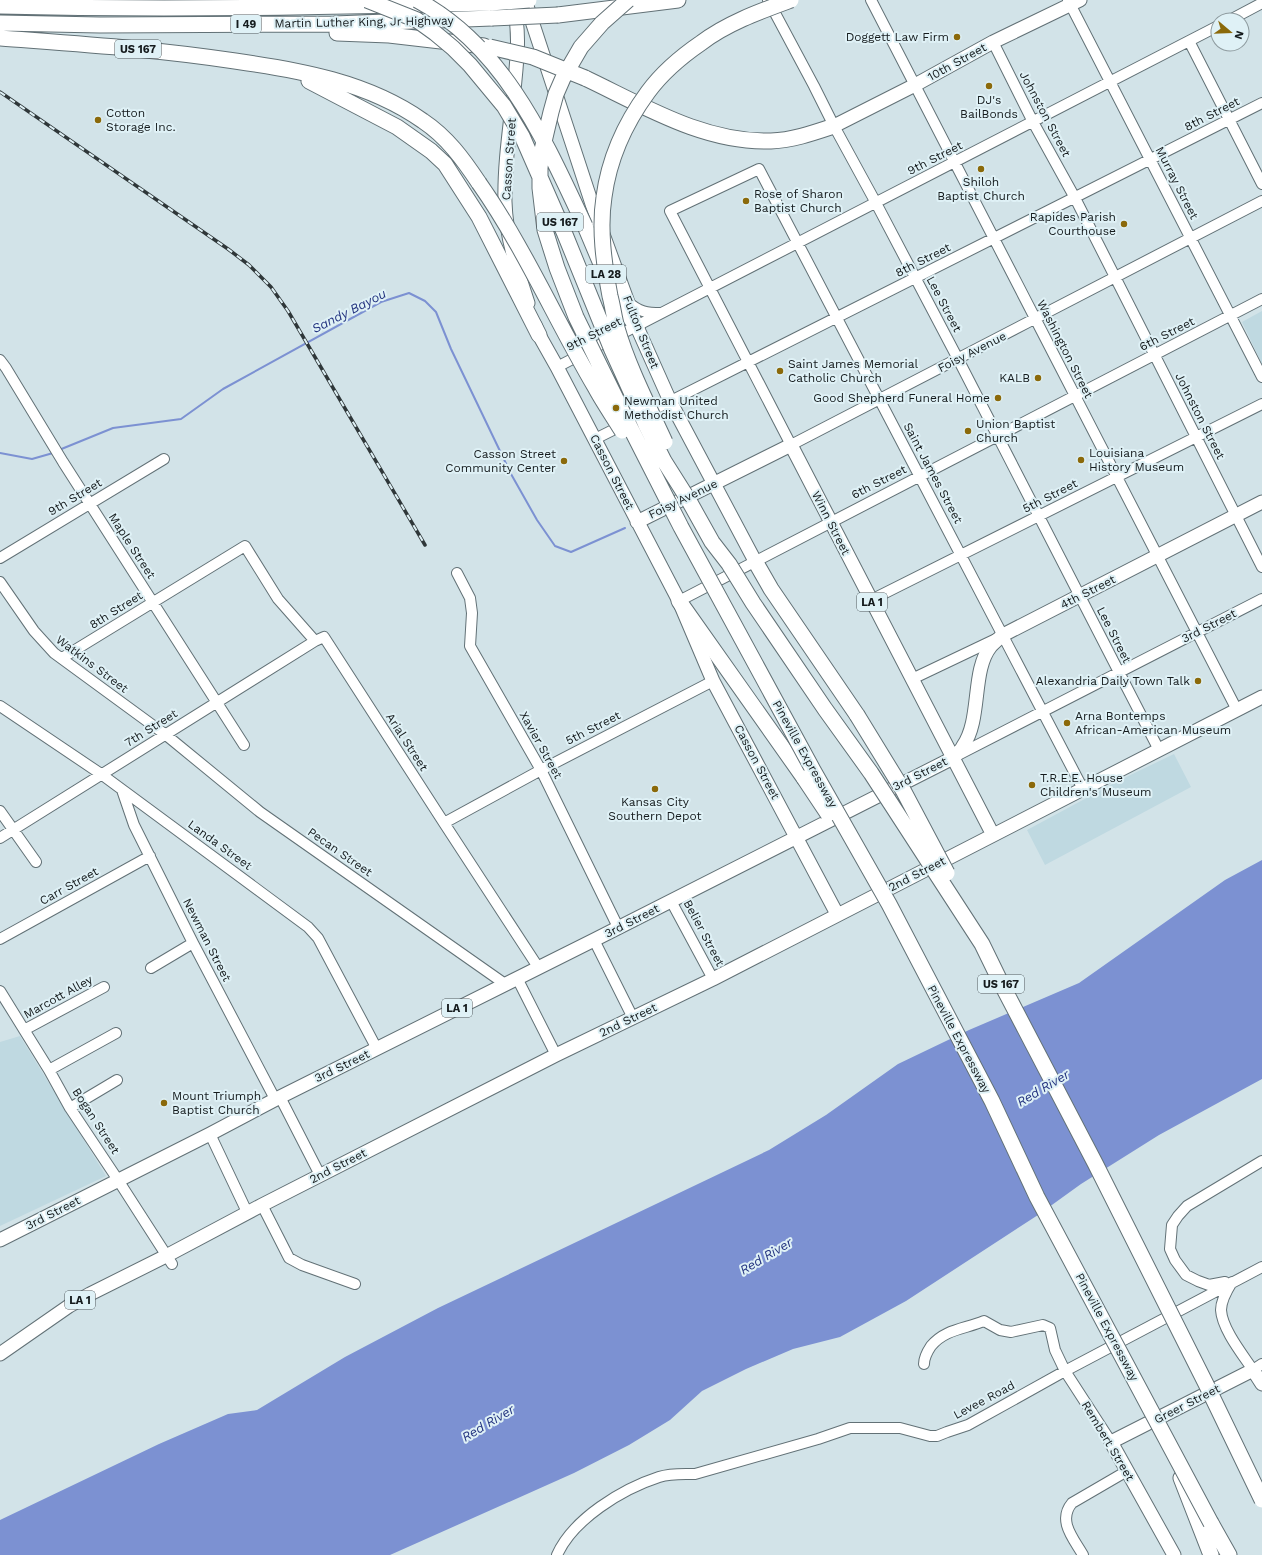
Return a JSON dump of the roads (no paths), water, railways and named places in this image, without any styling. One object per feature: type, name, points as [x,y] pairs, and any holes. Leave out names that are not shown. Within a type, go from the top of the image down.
[{"type":"highway","points":[[266,7],[335,0]]},
{"type":"highway","name":"US 167","points":[[368,0],[417,20],[435,33],[470,65],[504,106],[522,136],[564,232],[612,350],[664,462],[688,499],[712,542],[729,564],[753,603],[821,703],[876,780],[982,944],[1099,1170],[1203,1377],[1262,1500]]},
{"type":"highway","points":[[417,0],[444,17],[474,42],[495,64],[535,123],[585,226],[615,297],[636,326]]},
{"type":"highway","name":"Martin Luther King, Jr Highway","points":[[0,6],[100,8],[334,7],[490,3],[529,0]]},
{"type":"highway","points":[[628,0],[602,22],[581,48],[571,62],[556,94],[542,150],[540,168],[542,208],[545,230],[553,257],[576,317],[622,413],[681,527]]},
{"type":"highway","name":"Martin Luther King, Jr Highway","points":[[0,24],[334,24],[558,15],[678,0]]},
{"type":"highway","name":"LA 28","points":[[688,499],[681,478],[634,374],[617,329],[605,262],[602,218],[604,197],[616,152],[627,127],[648,91],[661,77],[702,42],[720,31],[768,8],[791,0]]},
{"type":"highway","points":[[287,24],[325,33],[389,35],[490,47],[533,57],[585,78],[670,119],[709,133],[740,140],[773,141],[791,139],[834,126]]},
{"type":"highway","name":"US 167","points":[[0,38],[146,50],[275,66],[325,77],[356,87],[403,108],[423,120],[440,134],[463,159],[498,211],[594,386],[681,527]]},
{"type":"highway","points":[[275,66],[318,84],[397,127],[431,151],[445,164],[480,217],[539,335]]},
{"type":"highway","name":"Pineville Expressway","points":[[681,527],[813,770],[889,904],[992,1101],[1037,1197],[1160,1425],[1207,1528],[1229,1555]]},
{"type":"highway","points":[[755,561],[771,589],[857,715],[903,790],[932,843],[982,944]]},
{"type":"highway","points":[[679,601],[804,778],[889,904]]},
{"type":"highway","points":[[1207,1528],[1211,1555]]},
{"type":"main road","name":"Casson Street","points":[[512,0],[518,27],[518,50],[507,158],[505,203],[510,243],[539,335],[679,601],[713,680],[837,914]]},
{"type":"main road","name":"Fulton Street","points":[[525,0],[592,204],[636,326],[670,401],[755,561]]},
{"type":"main road","name":"10th Street","points":[[834,126],[915,85],[993,42],[1073,2]]},
{"type":"main road","name":"Foisy Avenue","points":[[637,522],[791,446]]},
{"type":"main road","name":"Winn Street","points":[[791,446],[993,835]]},
{"type":"main road","name":"4th Street","points":[[1003,635],[1262,502]]},
{"type":"main road","points":[[953,758],[963,747],[968,735],[972,722],[980,674],[986,654],[991,646],[1003,635]]},
{"type":"main road","name":"2nd Street","points":[[0,1354],[69,1306],[90,1294],[169,1260],[247,1212],[556,1054],[713,979],[1262,697]]},
{"type":"main road","name":"3rd Street","points":[[0,1240],[278,1098],[953,758]]},
{"type":"main road","points":[[1258,1367],[1262,1384]]},
{"type":"main road","name":"Greer Street","points":[[1111,1442],[1258,1367]]},
{"type":"main road","name":"Rembert Street","points":[[1111,1442],[1174,1555]]},
{"type":"street","name":"Lee Street","points":[[768,0],[958,358],[1159,750]]},
{"type":"street","name":"Washington Street","points":[[871,0],[1237,710]]},
{"type":"street","name":"Murray Street","points":[[1073,2],[1110,82],[1262,377]]},
{"type":"street","points":[[1245,12],[1262,3]]},
{"type":"street","name":"9th Street","points":[[557,368],[1210,30]]},
{"type":"street","points":[[1189,41],[1262,184]]},
{"type":"street","name":"Johnston Street","points":[[993,42],[1115,277],[1262,567]]},
{"type":"street","name":"8th Street","points":[[595,439],[1262,103]]},
{"type":"street","name":"Winn Street","points":[[759,169],[670,212],[791,446]]},
{"type":"street","name":"Saint James Street","points":[[759,169],[1083,789]]},
{"type":"street","name":"Foisy Avenue","points":[[791,446],[1262,201]]},
{"type":"street","name":"6th Street","points":[[679,601],[1262,299]]},
{"type":"street","name":"9th Street","points":[[628,302],[636,309],[652,313],[663,313]]},
{"type":"street","name":"Maple Street","points":[[0,360],[63,462],[244,745]]},
{"type":"street","name":"5th Street","points":[[871,600],[1262,404]]},
{"type":"street","name":"9th Street","points":[[0,558],[164,459]]},
{"type":"street","name":"8th Street","points":[[62,658],[245,546],[278,599],[315,641]]},
{"type":"street","name":"Xavier Street","points":[[457,573],[470,598],[472,613],[470,646],[541,770],[618,927]]},
{"type":"street","name":"Watkins Street","points":[[0,582],[46,646],[166,735]]},
{"type":"street","name":"3rd Street","points":[[953,758],[1262,599]]},
{"type":"street","name":"4th Street","points":[[912,679],[1003,635]]},
{"type":"street","name":"Arial Street","points":[[315,641],[324,637],[538,967]]},
{"type":"street","name":"7th Street","points":[[0,838],[315,641]]},
{"type":"street","name":"5th Street","points":[[444,824],[541,770],[713,680]]},
{"type":"street","name":"Landa Street","points":[[0,706],[101,774],[308,927],[318,938],[377,1049]]},
{"type":"street","name":"Pecan Street","points":[[166,735],[260,812],[505,984]]},
{"type":"street","name":"Newman Street","points":[[122,790],[134,825],[193,943],[320,1175]]},
{"type":"street","points":[[0,811],[36,862]]},
{"type":"street","name":"Carr Street","points":[[0,939],[150,856]]},
{"type":"street","name":"Belier Street","points":[[671,901],[713,979]]},
{"type":"street","points":[[594,940],[633,1018]]},
{"type":"street","points":[[151,968],[193,943]]},
{"type":"street","points":[[517,978],[556,1054]]},
{"type":"street","name":"Marcott Alley","points":[[24,1030],[104,987]]},
{"type":"street","name":"Bogan Street","points":[[0,991],[49,1070],[70,1108],[169,1260]]},
{"type":"street","points":[[49,1070],[116,1033]]},
{"type":"street","points":[[70,1108],[117,1080]]},
{"type":"street","points":[[210,1134],[247,1212]]},
{"type":"street","points":[[1233,1281],[1209,1285],[1186,1275],[1175,1260],[1170,1249],[1172,1225],[1187,1206],[1262,1161]]},
{"type":"street","points":[[262,1205],[289,1258],[302,1265],[355,1284]]},
{"type":"street","name":"Levee Road","points":[[557,1555],[562,1543],[596,1511],[624,1491],[659,1477],[677,1474],[695,1474],[818,1439],[850,1428],[900,1428],[920,1434],[937,1436],[968,1425],[1064,1371],[1262,1267]]},
{"type":"street","points":[[1233,1281],[1227,1290],[1222,1303],[1222,1318],[1226,1327],[1258,1367]]},
{"type":"street","name":"Rembert Street","points":[[924,1364],[926,1354],[936,1340],[953,1330],[984,1321],[1000,1330],[1011,1332],[1043,1325],[1047,1326],[1050,1328],[1055,1350],[1064,1371],[1111,1442]]},
{"type":"street","points":[[1083,1555],[1066,1524],[1067,1509],[1072,1503],[1127,1471]]},
{"type":"water","name":"Red River","points":[[1262,860],[1262,1079],[1159,1135],[1081,1184],[1038,1215],[906,1301],[840,1337],[793,1349],[746,1369],[702,1391],[670,1420],[629,1445],[574,1473],[390,1555],[0,1555],[0,1520],[159,1444],[228,1414],[257,1410],[345,1357],[438,1308],[769,1150],[826,1115],[898,1064],[969,1030],[1079,983],[1225,880]]},
{"type":"waterway","name":"Sandy Bayou","points":[[59,450],[113,428],[181,419],[223,389],[381,302],[409,293],[425,301],[436,312],[451,349],[511,474],[537,520],[555,546],[571,552],[625,528]]},
{"type":"waterway","name":"Sandy Bayou","points":[[0,453],[32,459],[53,453]]},
{"type":"railway","points":[[0,92],[228,249],[249,265],[271,287],[288,311],[425,545]]},
{"type":"place","name":"Doggett Law Firm","points":[[957,37]]},
{"type":"place","name":"DJ's BailBonds","points":[[989,86]]},
{"type":"place","name":"Cotton Storage Inc.","points":[[98,120]]},
{"type":"place","name":"Shiloh Baptist Church","points":[[981,169]]},
{"type":"place","name":"Rose of Sharon Baptist Church","points":[[746,201]]},
{"type":"place","name":"Rapides Parish Courthouse","points":[[1124,224]]},
{"type":"place","name":"Saint James Memorial Catholic Church","points":[[780,371]]},
{"type":"place","name":"KALB","points":[[1038,378]]},
{"type":"place","name":"Good Shepherd Funeral Home","points":[[998,398]]},
{"type":"place","name":"Newman United Methodist Church","points":[[616,408]]},
{"type":"place","name":"Union Baptist Church","points":[[968,431]]},
{"type":"place","name":"Louisiana History Museum","points":[[1081,460]]},
{"type":"place","name":"Casson Street Community Center","points":[[564,461]]},
{"type":"place","name":"Alexandria Daily Town Talk","points":[[1198,681]]},
{"type":"place","name":"Arna Bontemps African-American Museum","points":[[1067,723]]},
{"type":"place","name":"T.R.E.E. House Children's Museum","points":[[1032,785]]},
{"type":"place","name":"Kansas City Southern Depot","points":[[655,789]]},
{"type":"place","name":"Mount Triumph Baptist Church","points":[[164,1103]]}]
